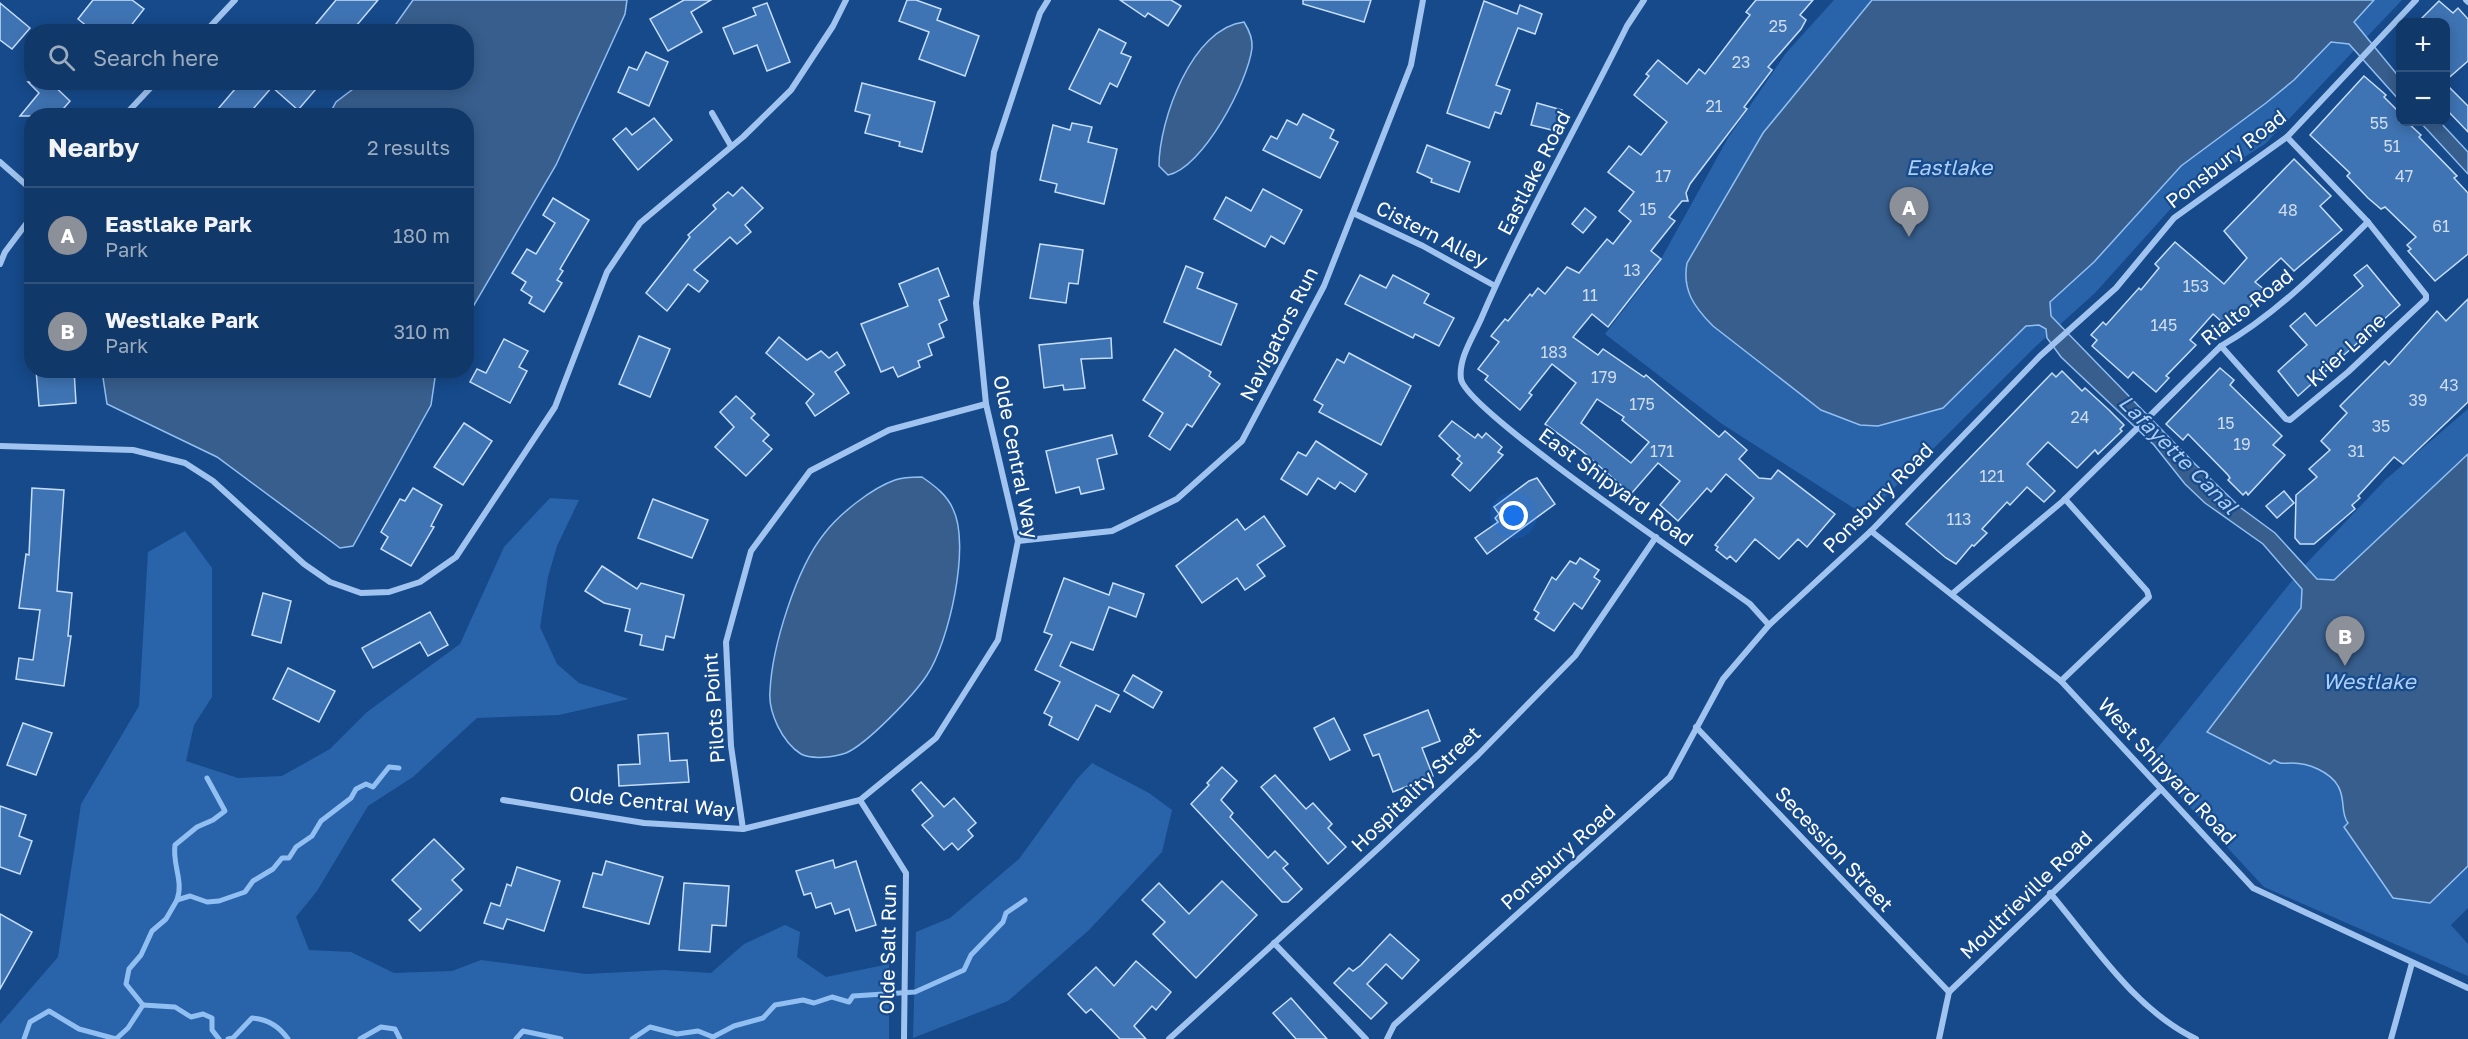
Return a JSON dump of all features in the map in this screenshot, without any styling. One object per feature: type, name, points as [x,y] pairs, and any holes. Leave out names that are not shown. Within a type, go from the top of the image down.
[{"type":"street","points":[[212,24],[235,0]]},
{"type":"street","points":[[0,446],[133,450],[177,460],[213,481],[304,564],[330,582],[361,593],[389,592],[420,582],[456,557],[555,407],[607,272],[640,223],[731,146],[791,90],[833,26],[846,0]]},
{"type":"street","name":"Olde Central Way","points":[[503,800],[644,823],[743,829],[860,800],[936,738],[998,640],[1018,541],[986,404],[976,303],[993,152],[1040,13],[1048,0]]},
{"type":"street","name":"Navigators Run","points":[[1018,541],[1112,531],[1177,499],[1242,441],[1324,286],[1411,65],[1423,0]]},
{"type":"street","name":"Eastlake Road","points":[[1461,364],[1495,286],[1627,26],[1644,0]]},
{"type":"street","name":"Ponsbury Road","points":[[1387,1039],[1395,1026],[1670,777],[1723,679],[1770,625],[1871,531],[2043,354],[2116,288],[2174,218],[2287,136],[2416,0]]},
{"type":"street","points":[[132,108],[148,90]]},
{"type":"street","points":[[712,113],[731,146]]},
{"type":"street","points":[[2287,136],[2368,222]]},
{"type":"street","points":[[0,162],[24,183]]},
{"type":"street","name":"Cistern Alley","points":[[1353,213],[1423,246],[1495,286]]},
{"type":"street","name":"Rialto Road","points":[[1952,594],[2065,500],[2221,346],[2245,332],[2293,295],[2368,222]]},
{"type":"street","name":"Krier Lane","points":[[2221,346],[2286,419],[2290,420],[2348,372],[2426,299],[2368,222]]},
{"type":"street","points":[[0,264],[5,252],[24,227]]},
{"type":"street","name":"East Shipyard Road","points":[[1461,364],[1461,381],[1469,394],[1525,442],[1750,604],[1770,625]]},
{"type":"street","name":"Pilots Point","points":[[743,829],[731,746],[726,642],[752,551],[810,471],[889,430],[986,404]]},
{"type":"street","points":[[2061,681],[2149,597],[2147,591],[2065,500]]},
{"type":"street","name":"West Shipyard Road","points":[[1871,531],[2061,681],[2253,888],[2468,988]]},
{"type":"street","name":"Hospitality Street","points":[[1169,1039],[1478,755],[1575,656],[1656,537]]},
{"type":"street","name":"Secession Street","points":[[1696,727],[1949,992]]},
{"type":"street","name":"Moultrieville Road","points":[[1949,992],[2161,789]]},
{"type":"street","name":"Olde Salt Run","points":[[860,800],[906,873],[903,1039]]},
{"type":"street","points":[[2050,893],[2137,997],[2173,1028],[2196,1039]]},
{"type":"street","points":[[1274,943],[1366,1039]]},
{"type":"street","points":[[2391,1039],[2412,963]]},
{"type":"street","points":[[1939,1039],[1949,992]]},
{"type":"shaded area","name":"Eastlake","points":[[1834,0],[2402,0],[2265,144],[2192,190],[2175,204],[2095,293],[2035,347],[1866,516],[1722,424],[1605,334],[1656,268],[1728,138],[1786,53]]},
{"type":"shaded area","points":[[2468,409],[2468,908],[2451,925],[2468,944],[2468,976],[2264,887],[2147,761],[2304,566],[2385,480]]},
{"type":"shaded area","points":[[550,498],[579,500],[557,546],[548,577],[540,627],[557,664],[579,683],[629,699],[559,715],[477,718],[413,777],[368,806],[317,891],[296,917],[309,950],[351,952],[394,973],[452,971],[481,960],[586,974],[664,970],[711,973],[744,944],[785,925],[800,932],[797,957],[826,977],[889,964],[889,1039],[0,1039],[0,1024],[58,957],[81,804],[139,706],[148,552],[185,531],[212,568],[212,697],[194,725],[186,761],[238,778],[282,776],[330,749],[367,712],[460,644],[504,547]]},
{"type":"shaded area","points":[[1092,763],[1149,793],[1172,810],[1162,852],[1089,930],[1008,1001],[913,1038],[916,932],[950,918],[1019,859],[1077,779]]},
{"type":"water","points":[[413,0],[627,0],[625,14],[556,165],[474,305],[474,108],[333,108],[336,102],[352,90],[474,90],[474,24],[396,24]]},
{"type":"water","name":"Eastlake","points":[[1872,0],[2374,0],[2354,22],[2396,73],[2396,97],[2349,44],[2331,42],[2294,80],[2181,166],[2094,262],[2050,302],[2051,316],[2195,464],[2241,508],[2275,533],[2317,579],[2334,580],[2468,454],[2468,866],[2430,903],[2393,898],[2344,827],[2348,823],[2344,815],[2342,796],[2330,776],[2305,765],[2281,763],[2274,760],[2270,764],[2207,732],[2301,608],[2302,589],[2263,544],[2205,503],[2185,484],[2154,445],[2061,357],[2047,338],[2046,329],[2039,325],[2026,326],[1943,408],[1878,426],[1860,425],[1821,410],[1713,326],[1700,312],[1688,290],[1687,263],[1763,133]]},
{"type":"water","points":[[1244,22],[1250,34],[1252,48],[1249,63],[1233,101],[1222,122],[1195,157],[1181,169],[1168,175],[1159,166],[1161,147],[1172,102],[1182,79],[1194,58],[1209,41],[1225,28]]},
{"type":"water","points":[[2424,126],[2444,126],[2468,152],[2468,174]]},
{"type":"water","points":[[103,378],[435,378],[431,405],[353,546],[340,548],[217,457],[107,404]]},
{"type":"water","points":[[922,477],[940,491],[953,509],[958,525],[960,545],[950,617],[935,660],[921,684],[901,706],[855,748],[830,757],[811,757],[801,754],[782,734],[774,717],[770,699],[775,653],[795,587],[824,534],[847,510],[866,495],[895,480]]},
{"type":"building","points":[[93,0],[132,0],[144,9],[132,24],[84,24],[78,19]]},
{"type":"building","points":[[336,0],[378,0],[358,24],[316,24]]},
{"type":"building","points":[[684,0],[711,0],[691,12],[702,32],[668,51],[650,19]]},
{"type":"building","points":[[907,0],[916,0],[941,9],[937,20],[979,36],[965,76],[919,59],[929,32],[899,21]]},
{"type":"building","points":[[1120,0],[1171,0],[1181,6],[1168,26],[1148,13],[1145,17]]},
{"type":"building","points":[[1303,0],[1371,0],[1364,22],[1303,4]]},
{"type":"building","points":[[1756,0],[1813,0],[1800,15],[1806,20],[1801,29],[1768,67],[1772,70],[1744,107],[1747,109],[1690,184],[1686,193],[1688,201],[1682,201],[1669,217],[1675,221],[1651,251],[1661,259],[1608,327],[1592,314],[1573,337],[1598,355],[1603,349],[1644,377],[1646,375],[1719,437],[1725,431],[1747,450],[1739,459],[1759,478],[1771,479],[1778,470],[1835,514],[1807,547],[1798,539],[1779,559],[1755,539],[1736,562],[1730,556],[1727,559],[1716,550],[1718,547],[1715,545],[1754,498],[1726,474],[1711,492],[1707,488],[1678,521],[1660,505],[1680,481],[1658,463],[1631,494],[1582,451],[1545,424],[1576,383],[1552,364],[1529,393],[1532,395],[1520,410],[1485,380],[1488,376],[1478,369],[1499,342],[1491,336],[1505,319],[1508,321],[1530,294],[1532,296],[1538,288],[1545,294],[1567,267],[1579,273],[1607,239],[1613,244],[1631,221],[1619,211],[1634,192],[1608,172],[1629,146],[1641,155],[1667,122],[1634,95],[1649,76],[1646,74],[1658,60],[1687,84],[1699,69],[1705,74],[1750,15],[1746,12]],"holes":[[[1597,399],[1624,417],[1622,420],[1649,442],[1631,463],[1581,423]]]},
{"type":"building","points":[[1484,1],[1517,14],[1520,5],[1542,14],[1535,34],[1518,28],[1496,85],[1510,90],[1501,114],[1495,112],[1489,128],[1447,113]]},
{"type":"building","points":[[2439,1],[2453,13],[2458,8],[2468,19],[2468,61],[2450,77],[2450,18],[2422,18]]},
{"type":"building","points":[[0,3],[25,24],[24,35],[12,49],[0,40]]},
{"type":"building","points":[[767,3],[790,62],[767,71],[757,45],[734,54],[723,28],[756,15],[753,8]]},
{"type":"building","points":[[1099,29],[1126,43],[1121,53],[1131,57],[1117,87],[1110,83],[1100,104],[1069,89]]},
{"type":"building","points":[[646,52],[668,62],[649,106],[618,92],[629,67],[637,70]]},
{"type":"building","points":[[2364,76],[2386,95],[2384,97],[2396,109],[2396,126],[2411,126],[2421,135],[2419,137],[2457,176],[2454,178],[2468,193],[2468,254],[2435,281],[2408,251],[2411,249],[2407,245],[2416,237],[2385,207],[2381,209],[2368,198],[2347,176],[2350,173],[2310,135]]},
{"type":"building","points":[[862,83],[935,102],[922,152],[899,146],[900,142],[865,133],[870,115],[855,111]]},
{"type":"building","points":[[2450,88],[2468,106],[2468,132],[2450,113]]},
{"type":"building","points":[[36,90],[58,90],[70,101],[64,108],[27,108],[39,93]]},
{"type":"building","points":[[234,90],[269,90],[254,108],[219,108]]},
{"type":"building","points":[[275,90],[315,90],[300,108],[296,108]]},
{"type":"building","points":[[1537,103],[1562,110],[1556,131],[1531,125]]},
{"type":"building","points":[[1303,114],[1334,130],[1330,138],[1338,142],[1320,178],[1263,150],[1271,136],[1277,139],[1287,120],[1297,125]]},
{"type":"building","points":[[654,118],[672,140],[638,170],[613,139],[626,128],[632,135]]},
{"type":"building","points":[[1072,123],[1092,127],[1088,142],[1117,149],[1104,204],[1055,192],[1057,184],[1040,180],[1053,125],[1070,130]]},
{"type":"building","points":[[1427,145],[1470,162],[1459,192],[1431,182],[1432,179],[1417,172]]},
{"type":"building","points":[[2294,159],[2331,196],[2320,206],[2342,230],[2294,271],[2281,258],[2255,282],[2265,290],[2230,329],[2213,314],[2190,340],[2196,345],[2166,376],[2169,378],[2156,392],[2133,372],[2128,378],[2092,346],[2097,340],[2091,335],[2103,322],[2106,325],[2139,288],[2141,290],[2159,268],[2155,264],[2175,242],[2224,284],[2247,258],[2224,231]]},
{"type":"building","points":[[742,187],[763,208],[745,225],[751,232],[737,244],[730,237],[694,270],[708,281],[699,292],[688,284],[667,311],[646,293],[690,237],[688,235],[716,209],[713,205],[728,192],[733,196]]},
{"type":"building","points":[[1263,189],[1302,210],[1284,244],[1271,236],[1265,247],[1214,219],[1226,197],[1251,211]]},
{"type":"building","points":[[553,198],[589,220],[560,269],[563,271],[557,280],[562,283],[544,312],[529,303],[532,297],[521,290],[526,282],[512,273],[527,249],[536,254],[555,223],[543,215]]},
{"type":"building","points":[[1585,208],[1596,217],[1583,233],[1572,224]]},
{"type":"building","points":[[1040,244],[1083,250],[1078,284],[1069,283],[1066,303],[1030,298]]},
{"type":"building","points":[[2367,265],[2400,305],[2298,396],[2278,371],[2307,345],[2290,326],[2305,313],[2316,326],[2363,286],[2354,275]]},
{"type":"building","points":[[1186,266],[1203,273],[1197,288],[1237,304],[1221,345],[1164,322]]},
{"type":"building","points":[[938,268],[949,296],[939,300],[947,320],[939,324],[944,337],[928,344],[932,355],[918,361],[920,367],[898,377],[893,367],[881,372],[861,324],[908,306],[899,284]]},
{"type":"building","points":[[1360,275],[1386,288],[1393,275],[1429,294],[1424,303],[1454,318],[1439,346],[1415,334],[1413,338],[1345,304]]},
{"type":"building","points":[[2468,299],[2468,402],[2403,464],[2394,457],[2358,496],[2360,498],[2352,505],[2355,509],[2314,544],[2300,544],[2295,538],[2296,495],[2317,477],[2309,469],[2330,450],[2321,441],[2347,413],[2340,406],[2385,361],[2389,365],[2437,311],[2446,321]]},
{"type":"building","points":[[639,336],[670,349],[650,397],[619,384]]},
{"type":"building","points":[[779,337],[807,360],[821,351],[829,358],[837,352],[845,365],[835,372],[849,393],[815,416],[806,403],[814,394],[766,353]]},
{"type":"building","points":[[1111,338],[1112,358],[1081,359],[1085,388],[1064,390],[1063,385],[1044,388],[1039,345]]},
{"type":"building","points":[[504,339],[528,351],[519,367],[527,371],[510,403],[470,382],[477,369],[486,373]]},
{"type":"building","points":[[1175,349],[1211,372],[1209,376],[1220,384],[1192,427],[1187,424],[1170,450],[1149,436],[1163,413],[1143,400]]},
{"type":"building","points":[[1349,353],[1411,386],[1381,445],[1319,412],[1323,405],[1314,400],[1337,359],[1344,363]]},
{"type":"building","points":[[2220,368],[2234,380],[2230,385],[2282,436],[2273,445],[2285,455],[2248,495],[2246,492],[2243,495],[2228,480],[2230,478],[2228,475],[2188,434],[2183,440],[2166,424]]},
{"type":"building","points":[[2062,371],[2082,391],[2085,388],[2124,425],[2120,429],[2122,431],[2098,454],[2095,450],[2077,468],[2048,442],[2027,464],[2055,491],[2044,502],[2027,487],[2010,505],[2007,502],[1982,529],[1987,533],[1974,546],[1972,545],[1956,564],[1906,524],[2052,373],[2056,377]]},
{"type":"building","points":[[37,378],[74,378],[76,403],[39,406]]},
{"type":"building","points":[[736,396],[755,414],[751,418],[769,435],[763,441],[772,449],[746,476],[715,447],[734,427],[720,412]]},
{"type":"building","points":[[1452,421],[1475,438],[1478,434],[1482,438],[1486,433],[1502,447],[1498,452],[1503,455],[1470,491],[1452,475],[1462,463],[1457,459],[1460,456],[1439,436]]},
{"type":"building","points":[[464,423],[492,441],[463,485],[434,467]]},
{"type":"building","points":[[1112,435],[1117,454],[1097,459],[1104,489],[1081,494],[1079,487],[1056,493],[1046,451]]},
{"type":"building","points":[[1316,441],[1367,474],[1355,492],[1340,482],[1335,489],[1318,478],[1307,495],[1281,479],[1298,452],[1306,456]]},
{"type":"building","points":[[1537,478],[1555,504],[1487,554],[1475,538],[1498,522],[1495,518],[1499,514],[1494,507],[1529,481]]},
{"type":"building","points":[[32,488],[64,490],[57,591],[72,593],[68,636],[71,636],[64,686],[16,679],[19,658],[33,660],[40,610],[19,608],[26,554],[29,555]]},
{"type":"building","points":[[413,488],[442,505],[431,526],[434,527],[411,566],[381,549],[388,537],[381,532],[400,499],[405,501]]},
{"type":"building","points":[[2284,491],[2294,503],[2277,518],[2266,506]]},
{"type":"building","points":[[653,499],[708,520],[692,558],[638,538]]},
{"type":"building","points":[[1264,516],[1285,546],[1257,565],[1265,576],[1245,590],[1237,578],[1202,603],[1176,566],[1237,519],[1245,530]]},
{"type":"building","points":[[1580,558],[1599,570],[1594,577],[1600,581],[1582,609],[1574,603],[1554,631],[1535,619],[1539,613],[1534,610],[1552,577],[1556,580],[1570,561],[1576,564]]},
{"type":"building","points":[[602,566],[637,589],[641,583],[684,595],[674,638],[666,636],[663,650],[640,645],[642,635],[625,631],[630,609],[604,603],[585,591]]},
{"type":"building","points":[[1064,578],[1109,595],[1113,583],[1144,594],[1136,617],[1109,607],[1093,650],[1071,642],[1060,666],[1119,695],[1110,712],[1096,705],[1078,740],[1049,725],[1052,717],[1044,713],[1060,682],[1035,670],[1052,635],[1044,632]]},
{"type":"building","points":[[263,593],[291,601],[281,643],[252,635]]},
{"type":"building","points":[[430,612],[448,645],[428,656],[420,642],[373,668],[362,648]]},
{"type":"building","points":[[288,668],[335,691],[319,722],[273,699]]},
{"type":"building","points":[[1133,675],[1162,692],[1153,708],[1124,691]]},
{"type":"building","points":[[1428,710],[1440,741],[1422,748],[1433,776],[1393,792],[1379,754],[1373,756],[1364,735]]},
{"type":"building","points":[[1334,718],[1350,750],[1330,760],[1314,728]]},
{"type":"building","points":[[23,723],[52,733],[36,775],[7,765]]},
{"type":"building","points":[[668,733],[670,761],[687,760],[689,782],[619,786],[618,765],[640,764],[638,735]]},
{"type":"building","points":[[1222,767],[1237,781],[1221,800],[1233,813],[1230,817],[1268,858],[1275,851],[1288,864],[1283,868],[1302,889],[1288,902],[1282,902],[1191,804]]},
{"type":"building","points":[[1275,775],[1306,809],[1313,803],[1332,824],[1328,828],[1346,847],[1328,864],[1261,787]]},
{"type":"building","points":[[921,782],[944,807],[954,798],[976,823],[968,830],[973,836],[958,850],[952,843],[944,850],[922,825],[933,816],[912,790]]},
{"type":"building","points":[[0,806],[26,815],[19,836],[32,841],[20,874],[0,867]]},
{"type":"building","points":[[434,839],[464,869],[452,880],[462,890],[420,931],[409,920],[421,909],[392,880]]},
{"type":"building","points":[[833,860],[835,868],[856,861],[876,925],[856,931],[849,909],[835,914],[831,903],[816,908],[811,893],[804,895],[796,871]]},
{"type":"building","points":[[606,861],[663,877],[649,924],[583,907],[593,873],[602,875]]},
{"type":"building","points":[[517,867],[560,881],[544,931],[507,919],[503,929],[484,923],[491,903],[500,906],[507,884],[511,886]]},
{"type":"building","points":[[1222,881],[1257,915],[1196,978],[1153,934],[1165,922],[1142,900],[1159,883],[1189,914]]},
{"type":"building","points":[[684,883],[729,886],[726,926],[712,925],[710,952],[679,950]]},
{"type":"building","points":[[0,914],[32,932],[0,989]]},
{"type":"building","points":[[1390,934],[1419,960],[1402,979],[1386,964],[1367,984],[1387,1003],[1371,1019],[1334,983],[1349,968],[1353,971],[1361,965]]},
{"type":"building","points":[[1136,961],[1171,992],[1156,1010],[1152,1006],[1134,1026],[1146,1039],[1120,1039],[1091,1009],[1086,1013],[1068,994],[1096,967],[1114,986]]},
{"type":"building","points":[[1291,998],[1327,1039],[1296,1039],[1273,1013]]},
{"type":"waterway","points":[[143,1005],[126,984],[129,969],[141,955],[152,931],[166,919],[177,900],[190,896],[207,902],[219,901],[245,892],[253,881],[273,869],[282,858],[289,858],[296,847],[312,836],[321,821],[351,798],[356,789],[366,784],[373,787],[389,767],[399,768]]},
{"type":"waterway","points":[[177,900],[179,880],[175,845],[197,827],[213,820],[225,811],[207,778]]},
{"type":"waterway","points":[[632,1039],[650,1027],[677,1034],[698,1031],[713,1037],[734,1026],[763,1018],[775,1005],[803,1000],[814,1003],[832,997],[849,1002],[853,996],[915,992],[964,970],[971,955],[1003,922],[1006,913],[1025,900]]},
{"type":"waterway","points":[[24,1039],[30,1022],[49,1011],[79,1029],[116,1039],[128,1028],[143,1005],[175,1007],[191,1017],[203,1014],[212,1018],[212,1030],[219,1039]]},
{"type":"waterway","points":[[228,1039],[233,1038],[252,1018],[273,1024],[288,1039]]},
{"type":"waterway","points":[[360,1039],[381,1027],[395,1029],[400,1039]]},
{"type":"waterway","points":[[516,1039],[523,1031],[561,1039]]},
{"type":"place","name":"Eastlake Park","points":[[1909,237]]},
{"type":"place","name":"Westlake Park","points":[[2345,666]]},
{"type":"water label","name":"Lafayette Canal","points":[[2178,455]]},
{"type":"water label","name":"Westlake","points":[[2369,682]]}]
